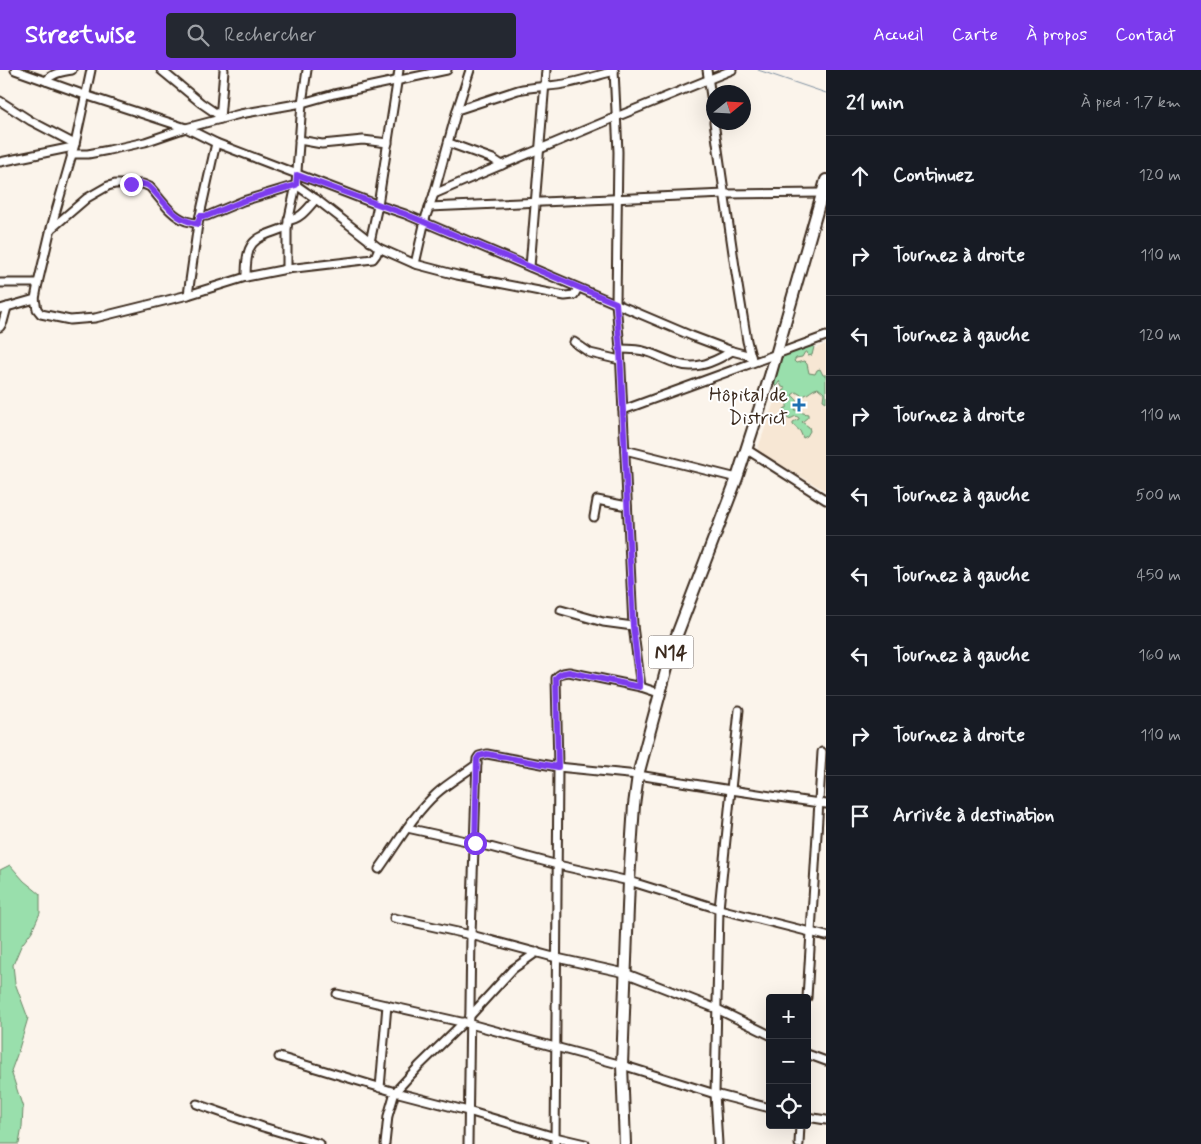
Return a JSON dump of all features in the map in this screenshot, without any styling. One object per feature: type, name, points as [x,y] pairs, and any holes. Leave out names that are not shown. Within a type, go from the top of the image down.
[{"type":"highway","name":"N14","points":[[626,1144],[622,1065],[629,881],[638,775],[673,645],[737,478],[770,376],[826,180]]},
{"type":"street","points":[[15,70],[186,128],[216,143],[297,175],[405,214],[692,336],[752,359]]},
{"type":"street","points":[[46,81],[50,76],[72,70]]},
{"type":"street","points":[[91,70],[38,283],[35,299],[41,314],[70,320],[95,318],[188,296],[246,277],[287,269],[372,258],[376,255],[379,248]]},
{"type":"street","points":[[161,70],[200,103],[220,117]]},
{"type":"street","points":[[220,117],[224,70]]},
{"type":"street","points":[[287,269],[288,223],[296,185],[302,103],[307,72],[314,70]]},
{"type":"street","points":[[370,242],[378,205],[399,70]]},
{"type":"street","points":[[0,101],[73,148],[88,154],[145,142],[220,117],[302,103],[334,94],[447,70]]},
{"type":"street","points":[[415,264],[424,223],[470,70]]},
{"type":"street","points":[[530,267],[546,70]]},
{"type":"street","points":[[457,110],[518,90],[569,83],[614,70],[618,199],[616,303],[620,349],[633,626],[640,687]]},
{"type":"street","points":[[707,70],[709,85]]},
{"type":"street","points":[[434,194],[616,116],[732,70]]},
{"type":"street","points":[[715,130],[735,267],[746,335],[752,359]]},
{"type":"street","points":[[299,140],[322,144],[363,140],[388,143]]},
{"type":"street","points":[[188,296],[199,220],[216,143]]},
{"type":"street","points":[[448,143],[493,159],[502,165]]},
{"type":"street","points":[[0,162],[73,148]]},
{"type":"street","points":[[51,228],[87,198],[108,186],[122,184],[146,185],[171,211],[185,221],[199,220],[243,201],[296,185]]},
{"type":"street","points":[[296,185],[379,248],[415,264],[456,275],[565,296],[574,295],[578,288]]},
{"type":"street","points":[[429,207],[725,194],[823,193]]},
{"type":"street","points":[[246,277],[248,252],[255,240],[296,219],[316,199]]},
{"type":"street","points":[[0,283],[38,283]]},
{"type":"street","points":[[0,327],[3,322],[4,308],[35,299]]},
{"type":"street","points":[[623,410],[752,359],[776,355],[826,336]]},
{"type":"street","points":[[574,342],[590,353],[620,360]]},
{"type":"street","points":[[620,349],[639,350],[685,366],[702,364],[720,358],[732,351]]},
{"type":"street","points":[[746,449],[826,500]]},
{"type":"street","points":[[624,450],[737,478]]},
{"type":"street","points":[[594,517],[597,500],[627,506]]},
{"type":"street","points":[[561,610],[603,622],[633,626]]},
{"type":"street","points":[[555,1140],[558,865],[556,678],[559,674],[569,672],[640,687],[659,693]]},
{"type":"street","points":[[718,1144],[715,1094],[719,909],[739,710]]},
{"type":"street","points":[[807,994],[822,804],[822,752]]},
{"type":"street","points":[[468,1144],[468,1021],[477,759],[479,756],[487,754],[558,767],[638,775],[822,804]]},
{"type":"street","points":[[379,869],[425,805],[437,793],[477,764]]},
{"type":"street","points":[[407,828],[629,881],[719,909],[826,936]]},
{"type":"street","points":[[394,918],[626,973],[717,1009],[766,1033]]},
{"type":"street","points":[[384,1144],[388,1116],[395,1092],[419,1066],[468,1021],[513,969],[536,952]]},
{"type":"street","points":[[337,994],[387,1006],[468,1021],[715,1094],[766,1107]]},
{"type":"street","points":[[380,1088],[387,1006]]},
{"type":"street","points":[[811,1055],[826,1061]]},
{"type":"street","points":[[279,1057],[380,1088],[468,1111],[555,1140],[585,1144]]},
{"type":"street","points":[[197,1104],[320,1144]]},
{"type":"street","points":[[811,1118],[826,1120]]},
{"type":"street","points":[[799,1144],[800,1129]]},
{"type":"shaded area","name":"Hôpital de District","points":[[826,344],[826,491],[757,451],[789,359]]},
{"type":"green space","points":[[814,343],[812,355],[808,356],[807,352],[805,352],[802,357],[796,358],[794,361],[796,363],[804,361],[807,364],[809,373],[815,374],[820,369],[823,375],[826,375],[826,402],[823,400],[824,393],[818,388],[803,396],[796,392],[792,395],[798,403],[795,410],[808,414],[808,417],[802,422],[809,427],[810,431],[803,438],[800,431],[793,425],[793,422],[799,418],[796,416],[788,419],[784,410],[787,408],[782,394],[785,388],[782,387],[779,381],[777,386],[772,384],[774,357]]},
{"type":"green space","points":[[10,865],[24,881],[40,894],[40,913],[32,931],[21,946],[13,965],[15,983],[28,1018],[11,1071],[23,1108],[22,1127],[19,1144],[0,1144],[0,870]]},
{"type":"waterway","points":[[758,70],[826,93]]},
{"type":"place","name":"Hôpital de District","points":[[799,405]]},
{"type":"route","points":[[131,184],[143,184],[150,187],[179,218],[198,224],[200,216],[207,216],[243,201],[296,185],[297,175],[405,214],[616,303],[620,349],[633,626],[640,687],[569,672],[559,674],[556,678],[558,767],[487,754],[479,756],[477,759],[475,843]]}]
